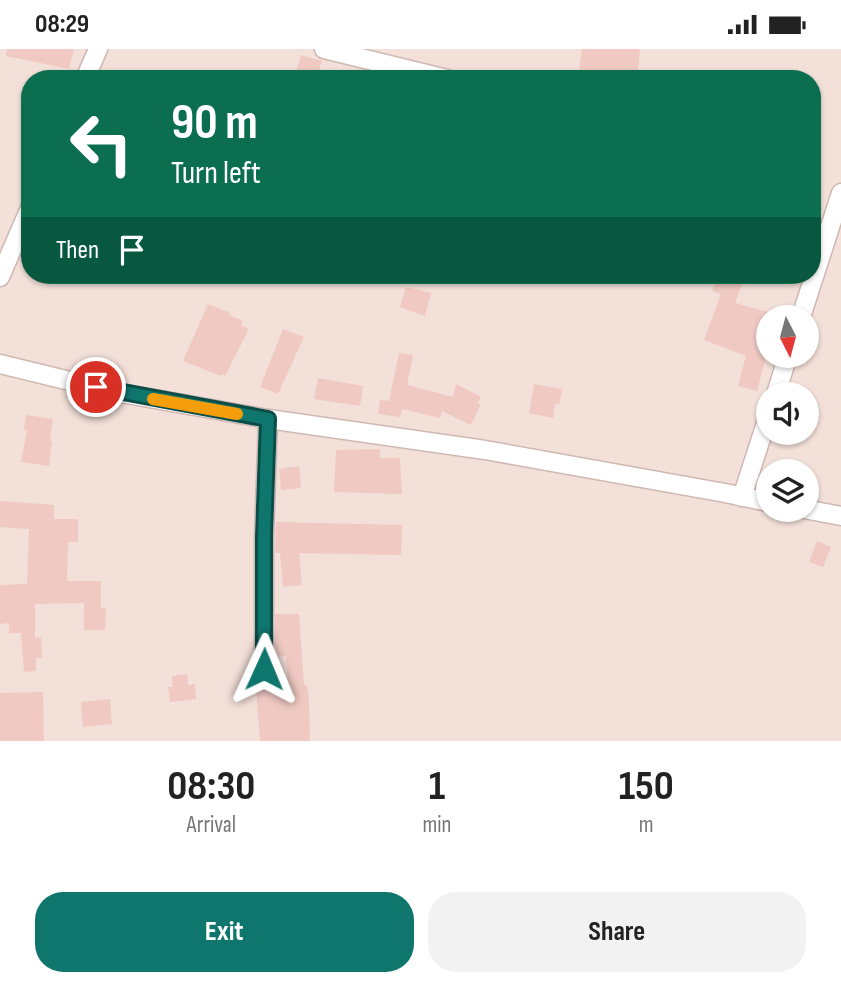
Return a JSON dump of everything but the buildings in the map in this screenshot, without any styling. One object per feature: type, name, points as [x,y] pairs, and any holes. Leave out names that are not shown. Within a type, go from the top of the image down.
[{"type":"street","points":[[89,70],[98,49]]},
{"type":"street","points":[[324,49],[410,70]]},
{"type":"street","points":[[821,255],[841,193]]},
{"type":"street","points":[[0,277],[21,229]]},
{"type":"street","points":[[805,305],[812,284]]},
{"type":"street","points":[[0,364],[115,392],[268,419],[485,450],[756,500]]},
{"type":"street","points":[[264,669],[264,536],[268,419]]},
{"type":"street","points":[[742,497],[759,445]]},
{"type":"street","points":[[819,512],[841,516]]},
{"type":"shaded area","points":[[0,49],[841,49],[841,741],[0,741]]},
{"type":"slow traffic","points":[[153,399],[237,414]]},
{"type":"route","points":[[96,387],[268,419],[264,536],[264,669]]}]
